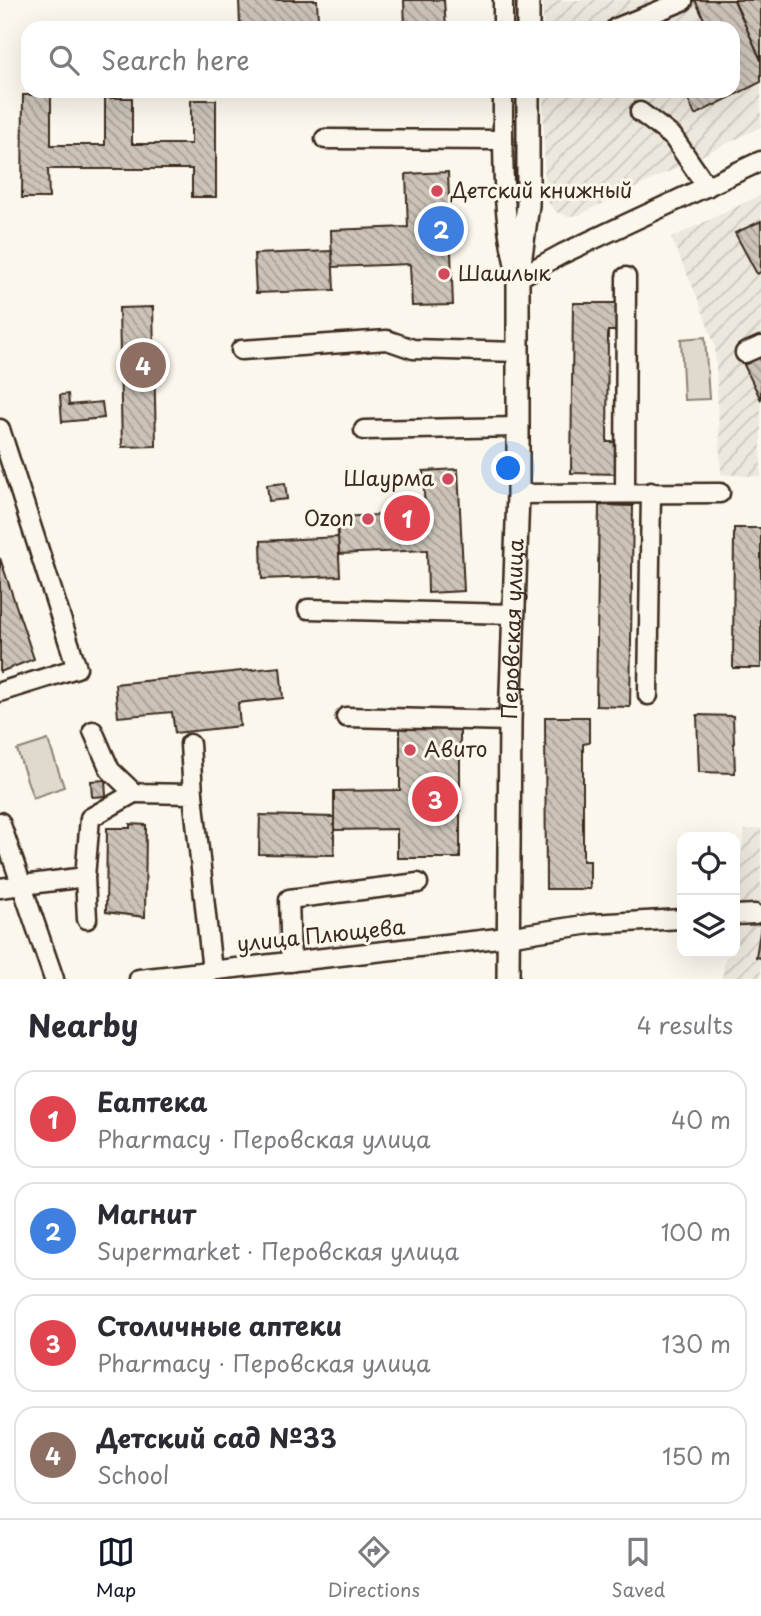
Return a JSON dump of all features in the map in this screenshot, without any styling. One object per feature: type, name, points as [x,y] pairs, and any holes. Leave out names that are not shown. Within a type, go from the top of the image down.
[{"type":"main road","points":[[528,0],[528,21]]},
{"type":"main road","name":"Перовская улица","points":[[508,979],[510,721],[519,427],[518,278],[528,205],[528,98]]},
{"type":"street","points":[[503,0],[503,21]]},
{"type":"street","points":[[633,21],[683,1]]},
{"type":"street","name":"Перовская улица","points":[[503,98],[504,205],[510,251],[518,278]]},
{"type":"street","points":[[640,112],[673,137],[707,187]]},
{"type":"street","points":[[324,139],[503,140]]},
{"type":"street","points":[[518,278],[562,254],[761,161]]},
{"type":"street","points":[[625,492],[626,277]]},
{"type":"street","points":[[242,350],[387,340],[413,349],[519,352]]},
{"type":"street","points":[[365,430],[519,427]]},
{"type":"street","points":[[0,429],[76,667],[0,692]]},
{"type":"street","points":[[648,695],[651,492]]},
{"type":"street","points":[[518,494],[720,492]]},
{"type":"street","points":[[308,610],[513,614]]},
{"type":"street","points":[[346,717],[510,721]]},
{"type":"street","points":[[93,732],[110,770],[134,793]]},
{"type":"street","points":[[190,744],[212,971]]},
{"type":"street","points":[[87,919],[85,877],[90,818],[134,793],[193,794]]},
{"type":"street","points":[[0,822],[54,979]]},
{"type":"street","points":[[0,888],[85,877]]},
{"type":"street","points":[[290,962],[289,899],[418,883]]},
{"type":"street","points":[[740,915],[755,914]]},
{"type":"street","name":"улица Плющева","points":[[140,979],[508,937],[590,924],[677,919]]},
{"type":"shaded area","points":[[543,0],[761,0],[761,127],[579,215],[568,216],[556,212],[547,201],[545,190],[543,98],[740,98],[740,21],[543,21]]},
{"type":"shaded area","points":[[761,195],[761,477],[721,474],[715,346],[671,238]]},
{"type":"shaded area","points":[[705,337],[709,399],[684,400],[681,339]]},
{"type":"shaded area","points":[[48,740],[64,787],[33,798],[17,750]]},
{"type":"shaded area","points":[[761,828],[761,979],[722,979],[725,958],[740,958],[740,864],[745,830]]},
{"type":"building","points":[[239,0],[317,0],[318,20],[240,21]]},
{"type":"building","points":[[404,0],[444,0],[446,21],[405,21]]},
{"type":"building","points":[[695,0],[734,0],[761,60],[761,82],[740,92],[740,21],[700,21],[704,19]]},
{"type":"building","points":[[734,0],[761,0],[761,60]]},
{"type":"building","points":[[23,98],[51,98],[51,145],[105,145],[105,98],[132,98],[132,144],[191,144],[191,100],[216,100],[216,197],[192,197],[192,169],[48,169],[49,198],[22,198]]},
{"type":"building","points":[[687,98],[729,98],[695,115]]},
{"type":"building","points":[[448,172],[453,305],[412,306],[410,264],[332,267],[331,230],[408,227],[406,174]]},
{"type":"building","points":[[761,221],[761,272],[757,274],[735,233]]},
{"type":"building","points":[[332,251],[334,290],[256,293],[254,254]]},
{"type":"building","points":[[573,303],[619,303],[619,331],[608,331],[607,442],[620,442],[620,474],[571,473]]},
{"type":"building","points":[[153,307],[156,446],[122,447],[119,308]]},
{"type":"building","points":[[761,356],[761,400],[744,365]]},
{"type":"building","points":[[68,394],[69,405],[102,402],[104,418],[62,422],[60,395]]},
{"type":"building","points":[[458,469],[464,591],[428,593],[427,550],[339,554],[337,517],[425,513],[423,471]]},
{"type":"building","points":[[285,483],[287,499],[269,501],[267,485]]},
{"type":"building","points":[[599,505],[633,506],[630,707],[596,706]]},
{"type":"building","points":[[734,528],[761,528],[761,668],[733,668]]},
{"type":"building","points":[[338,537],[340,576],[262,579],[261,541]]},
{"type":"building","points":[[0,558],[34,659],[0,672]]},
{"type":"building","points":[[280,667],[283,698],[238,703],[240,726],[175,733],[172,712],[118,717],[115,684]]},
{"type":"building","points":[[697,715],[733,716],[735,773],[699,772]]},
{"type":"building","points":[[545,717],[589,717],[589,743],[583,744],[583,861],[590,861],[590,889],[546,889]]},
{"type":"building","points":[[400,720],[460,720],[460,858],[397,858],[397,829],[334,830],[334,791],[400,790]]},
{"type":"building","points":[[105,780],[106,796],[92,797],[91,781]]},
{"type":"building","points":[[260,815],[334,817],[334,855],[259,854]]},
{"type":"building","points":[[130,824],[146,825],[145,917],[106,912],[107,828],[130,828]]},
{"type":"building","points":[[761,926],[761,958],[756,957]]},
{"type":"place","name":"Детский книжный","points":[[437,191]]},
{"type":"place","name":"Магнит","points":[[441,229]]},
{"type":"place","name":"Шашлык","points":[[444,274]]},
{"type":"place","name":"Детский сад №33","points":[[143,365]]},
{"type":"place","name":"Шаурма","points":[[448,479]]},
{"type":"place","name":"Еаптека","points":[[407,518]]},
{"type":"place","name":"Ozon","points":[[368,519]]},
{"type":"place","name":"Авито","points":[[410,750]]},
{"type":"place","name":"Столичные аптеки","points":[[435,799]]}]
